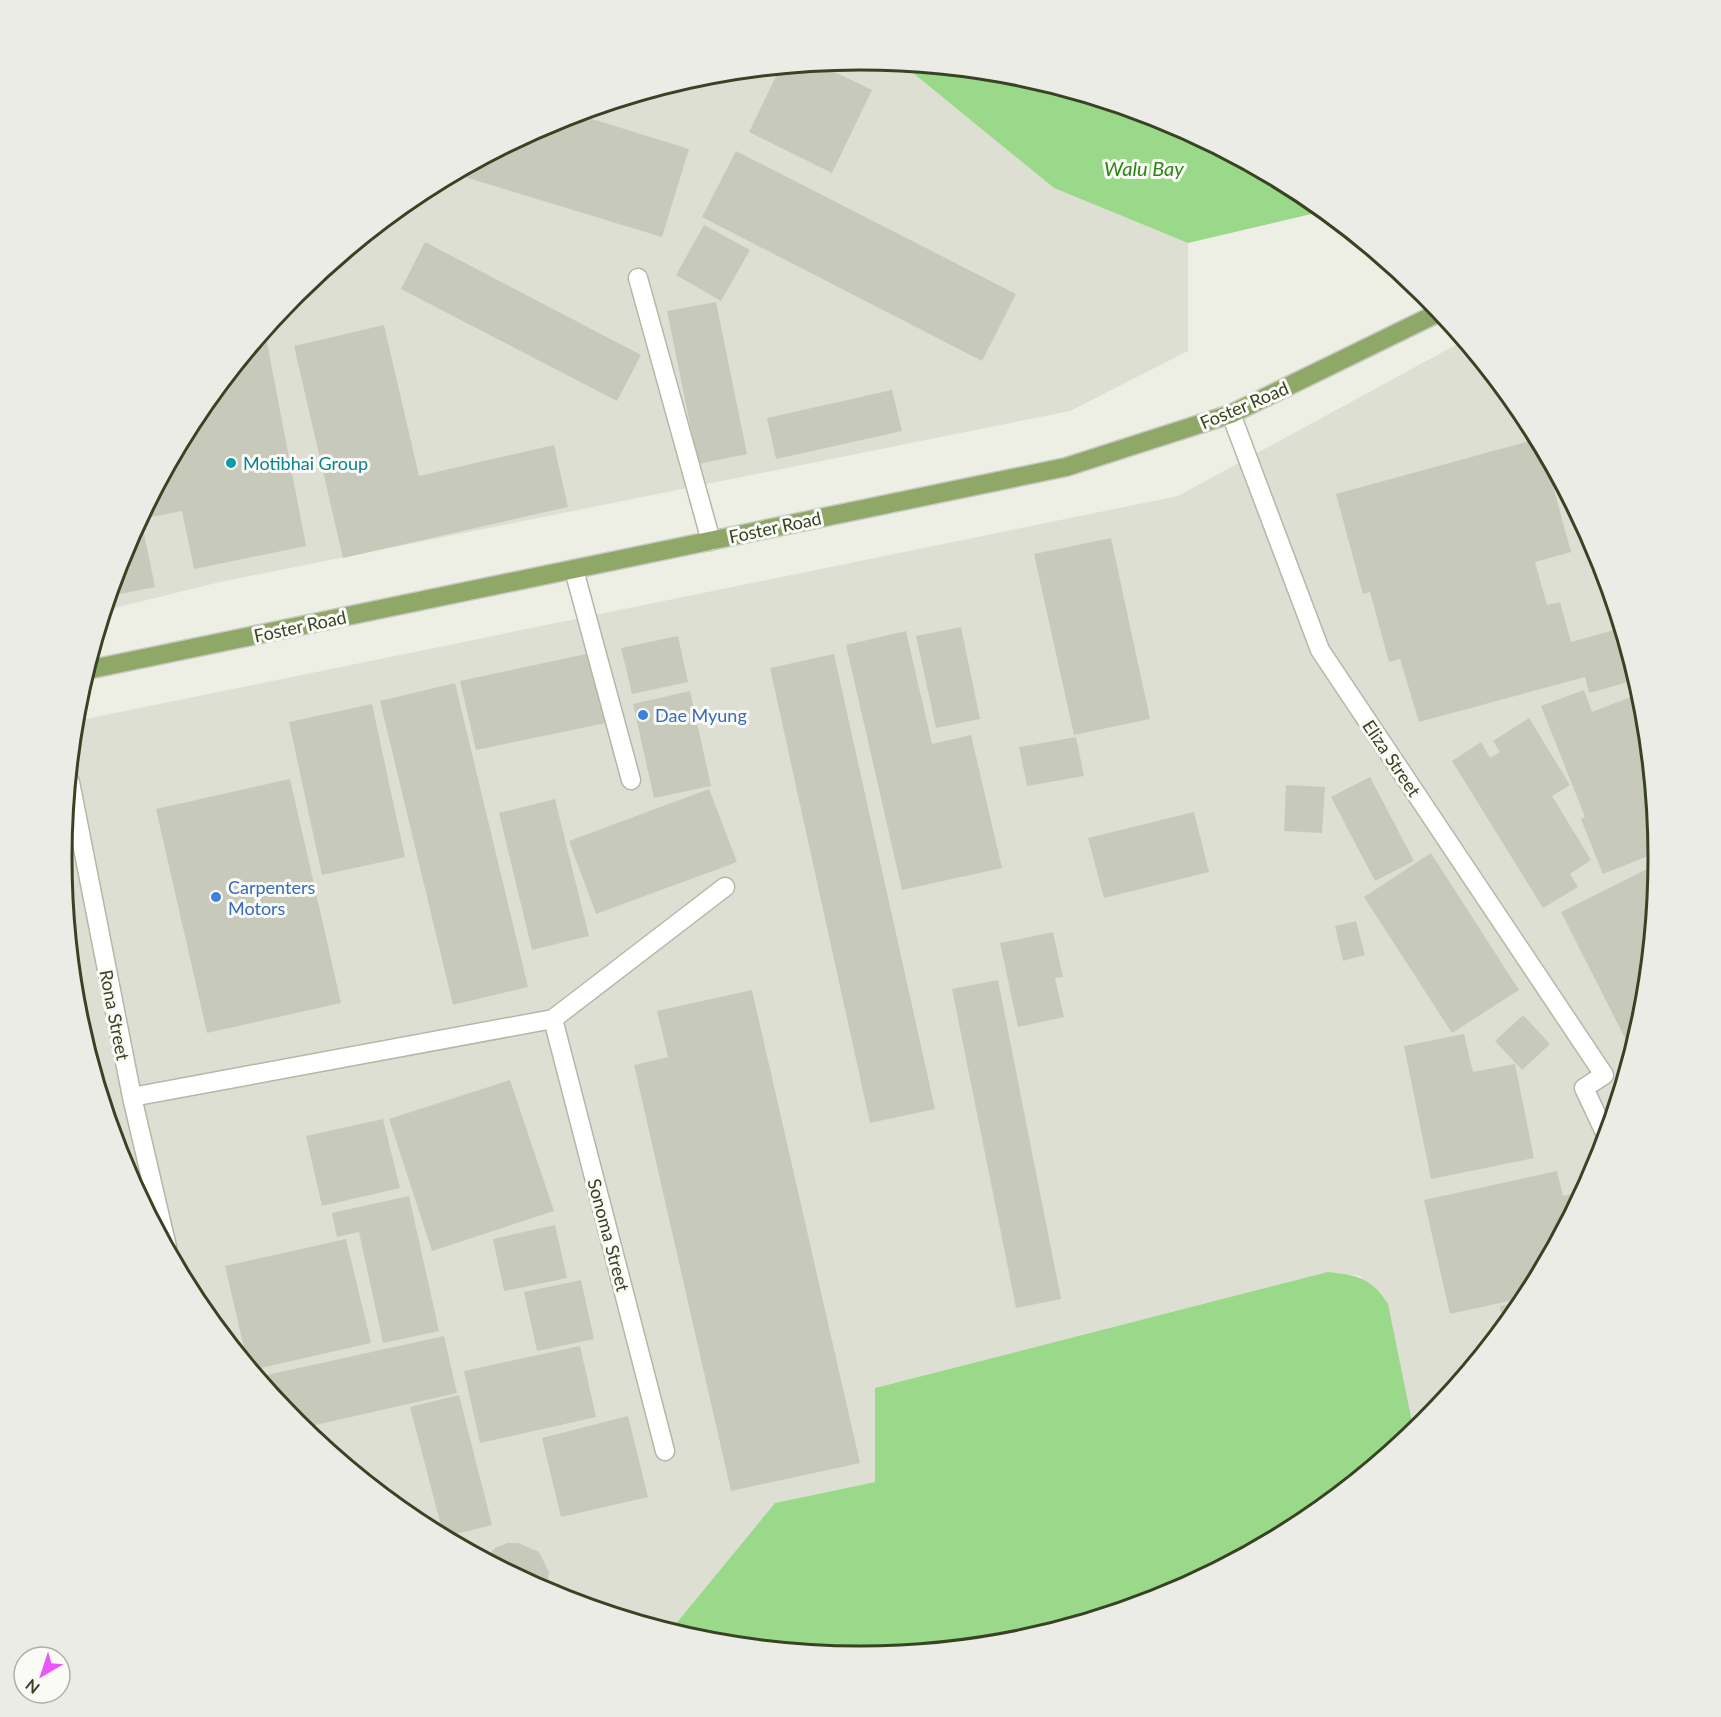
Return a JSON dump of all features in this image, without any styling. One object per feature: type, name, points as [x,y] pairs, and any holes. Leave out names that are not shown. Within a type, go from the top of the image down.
[{"type":"main road","name":"Foster Road","points":[[96,668],[1066,467],[1231,414],[1432,316]]},
{"type":"street","points":[[638,278],[711,541]]},
{"type":"street","name":"Eliza Street","points":[[1231,414],[1320,650],[1604,1075],[1584,1088],[1601,1127]]},
{"type":"street","points":[[574,570],[631,780]]},
{"type":"street","name":"Rona Street","points":[[74,807],[132,1097],[161,1220]]},
{"type":"street","points":[[132,1097],[553,1018],[725,887]]},
{"type":"street","name":"Sonoma Street","points":[[553,1018],[665,1451]]},
{"type":"shaded area","points":[[860,70],[912,72],[1054,188],[1188,243],[1188,351],[1070,411],[220,582],[113,608],[132,557],[178,464],[235,379],[303,301],[381,233],[423,203],[467,176],[559,130],[607,112],[657,97],[758,77]]},
{"type":"shaded area","points":[[1457,344],[1516,421],[1543,465],[1589,557],[1607,605],[1622,655],[1633,705],[1642,756],[1647,807],[1647,910],[1642,961],[1633,1012],[1622,1062],[1607,1112],[1589,1160],[1567,1207],[1543,1253],[1516,1296],[1453,1378],[1411,1423],[1361,1276],[1329,1272],[875,1388],[875,1482],[775,1503],[676,1624],[607,1605],[559,1587],[512,1565],[466,1541],[423,1514],[341,1451],[303,1416],[268,1378],[205,1296],[154,1207],[132,1160],[114,1112],[99,1062],[88,1012],[79,961],[74,910],[72,858],[74,807],[86,719],[1178,496]]},
{"type":"water","name":"Walu Bay","points":[[912,72],[963,77],[1014,86],[1064,97],[1114,112],[1162,130],[1209,152],[1254,176],[1313,214],[1188,243],[1054,188]]},
{"type":"water","points":[[1328,1272],[1363,1279],[1376,1288],[1388,1304],[1412,1422],[1340,1484],[1298,1514],[1254,1541],[1162,1587],[1064,1620],[963,1640],[912,1645],[860,1646],[809,1645],[758,1640],[676,1624],[775,1503],[875,1482],[875,1388]]},
{"type":"building","points":[[833,71],[872,90],[832,173],[749,132],[777,75]]},
{"type":"building","points":[[590,118],[689,149],[662,237],[465,177],[512,152]]},
{"type":"building","points":[[736,151],[1016,294],[982,361],[702,217]]},
{"type":"building","points":[[704,225],[750,250],[721,301],[676,275]]},
{"type":"building","points":[[425,242],[641,355],[617,401],[401,289]]},
{"type":"building","points":[[716,302],[747,454],[698,464],[667,311]]},
{"type":"building","points":[[384,325],[419,476],[554,445],[568,507],[343,558],[294,346]]},
{"type":"building","name":"Motibhai Group","points":[[267,341],[306,546],[194,569],[182,511],[151,517],[178,464],[205,421]]},
{"type":"building","points":[[892,390],[902,431],[776,459],[767,418]]},
{"type":"building","points":[[1528,441],[1552,482],[1571,552],[1535,562],[1547,605],[1560,602],[1571,642],[1614,630],[1628,682],[1589,693],[1585,677],[1419,722],[1400,659],[1389,662],[1370,592],[1363,594],[1336,494]]},
{"type":"building","points":[[144,532],[155,587],[118,594]]},
{"type":"building","points":[[1111,538],[1150,719],[1074,735],[1034,554]]},
{"type":"building","points":[[961,627],[980,719],[936,728],[916,636]]},
{"type":"building","points":[[906,631],[932,744],[971,735],[1002,868],[902,890],[846,645]]},
{"type":"building","points":[[678,636],[688,682],[632,694],[621,648]]},
{"type":"building","points":[[591,653],[606,723],[476,750],[460,681]]},
{"type":"building","points":[[834,654],[935,1109],[870,1123],[770,668]]},
{"type":"building","points":[[455,683],[528,987],[453,1005],[380,701]]},
{"type":"building","points":[[1584,690],[1592,712],[1631,697],[1642,756],[1647,807],[1648,856],[1603,874],[1581,819],[1585,817],[1541,706]]},
{"type":"building","points":[[690,691],[711,786],[654,798],[633,704]]},
{"type":"building","points":[[372,704],[405,857],[322,875],[289,722]]},
{"type":"building","points":[[1529,718],[1570,785],[1552,796],[1591,860],[1570,874],[1578,887],[1543,908],[1452,761],[1481,742],[1490,758],[1500,752],[1493,741]]},
{"type":"building","points":[[1076,737],[1084,776],[1027,786],[1019,747]]},
{"type":"building","points":[[1370,777],[1414,861],[1375,881],[1331,797]]},
{"type":"building","points":[[290,779],[341,1003],[207,1033],[156,809]]},
{"type":"building","points":[[1286,785],[1325,787],[1322,833],[1284,831]]},
{"type":"building","points":[[709,789],[737,862],[596,914],[569,841]]},
{"type":"building","points":[[555,799],[589,936],[532,950],[499,813]]},
{"type":"building","points":[[1194,812],[1209,872],[1104,898],[1088,838]]},
{"type":"building","points":[[1431,853],[1519,990],[1452,1033],[1364,897]]},
{"type":"building","points":[[1648,869],[1642,961],[1627,1041],[1561,912]]},
{"type":"building","points":[[1356,921],[1365,955],[1343,961],[1335,926]]},
{"type":"building","points":[[1053,932],[1063,977],[1055,978],[1064,1017],[1018,1027],[1000,943]]},
{"type":"building","points":[[998,980],[1061,1299],[1016,1308],[952,989]]},
{"type":"building","points":[[752,990],[860,1463],[731,1491],[634,1065],[668,1057],[657,1011]]},
{"type":"building","points":[[1523,1015],[1550,1044],[1522,1070],[1495,1041]]},
{"type":"building","points":[[1464,1034],[1473,1072],[1515,1064],[1534,1158],[1431,1179],[1404,1046]]},
{"type":"building","points":[[510,1080],[554,1211],[432,1251],[389,1119]]},
{"type":"building","points":[[383,1119],[400,1188],[322,1206],[306,1136]]},
{"type":"building","points":[[1557,1171],[1563,1196],[1573,1194],[1543,1253],[1513,1300],[1450,1314],[1424,1200]]},
{"type":"building","points":[[409,1196],[439,1331],[383,1343],[359,1232],[337,1237],[332,1213]]},
{"type":"building","points":[[555,1225],[567,1278],[504,1291],[493,1239]]},
{"type":"building","points":[[346,1239],[371,1343],[260,1368],[244,1349],[225,1266]]},
{"type":"building","points":[[581,1280],[594,1339],[537,1351],[524,1292]]},
{"type":"building","points":[[1510,1304],[1502,1316],[1500,1306]]},
{"type":"building","points":[[444,1336],[457,1393],[313,1425],[266,1375]]},
{"type":"building","points":[[580,1346],[596,1417],[480,1443],[464,1371]]},
{"type":"building","points":[[459,1395],[492,1525],[455,1534],[441,1525],[410,1407]]},
{"type":"building","points":[[628,1416],[648,1497],[561,1517],[542,1438]]},
{"type":"building","points":[[507,1543],[518,1543],[539,1552],[549,1572],[547,1582],[490,1554],[495,1548]]},
{"type":"place","name":"Motibhai Group","points":[[231,463]]},
{"type":"place","name":"Dae Myung","points":[[643,715]]},
{"type":"place","name":"Carpenters Motors","points":[[216,897]]}]
